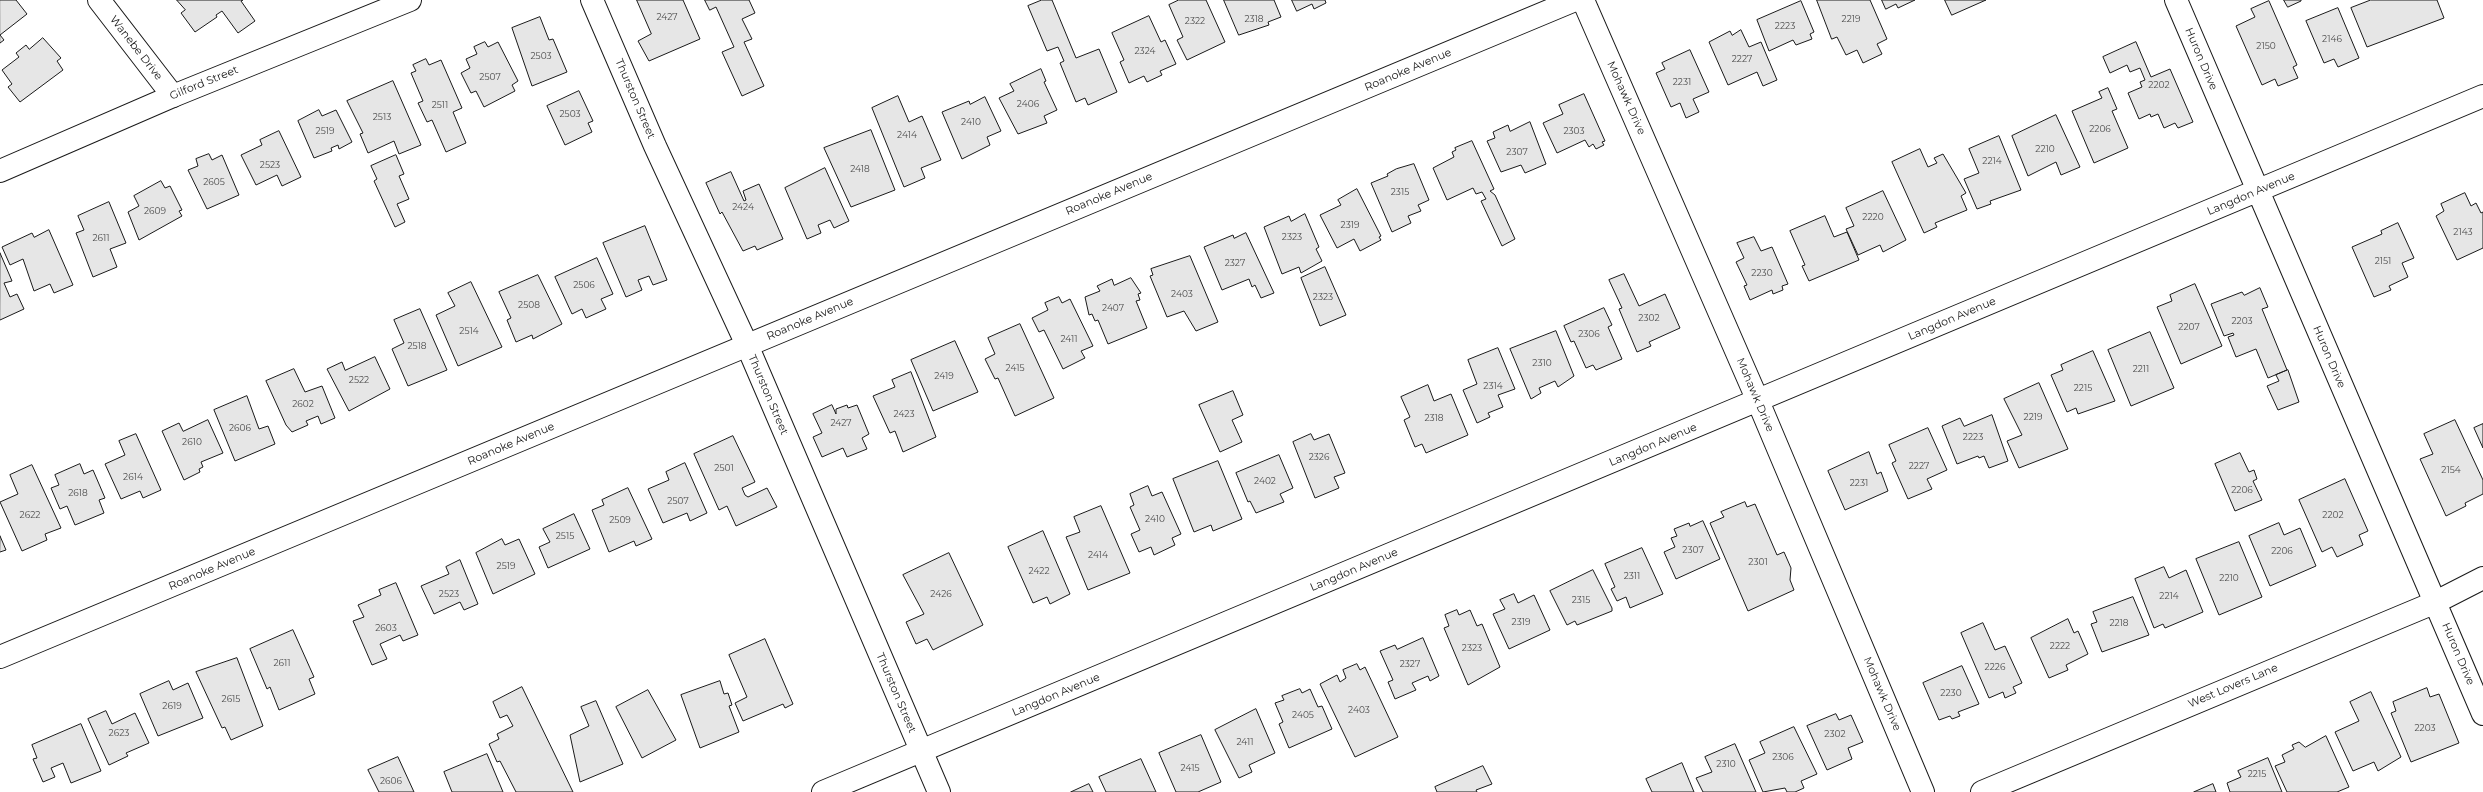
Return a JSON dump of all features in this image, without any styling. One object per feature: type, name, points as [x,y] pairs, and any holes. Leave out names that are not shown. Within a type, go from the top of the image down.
[{"type":"street","name":"Wanebe Drive","points":[[99,0],[173,96]]},
{"type":"street","name":"Gilford Street","points":[[0,171],[173,96],[410,0]]},
{"type":"street","name":"Thurston Street","points":[[592,0],[655,146],[747,346],[939,792]]},
{"type":"street","name":"Roanoke Avenue","points":[[0,657],[1575,0]]},
{"type":"street","name":"Mohawk Drive","points":[[1584,0],[1758,401],[1923,792]]},
{"type":"street","name":"Huron Drive","points":[[2176,0],[2483,714]]},
{"type":"street","name":"Langdon Avenue","points":[[823,792],[2483,96]]},
{"type":"street","name":"West Lovers Lane","points":[[1982,792],[2436,602],[2483,578]]},
{"type":"building","points":[[0,0],[16,0],[27,14],[0,35]]},
{"type":"building","points":[[177,0],[243,0],[241,1],[255,21],[238,33],[222,11],[216,15],[217,17],[195,32],[181,13],[185,10]]},
{"type":"building","points":[[637,0],[683,0],[700,39],[649,61],[638,41],[651,34]]},
{"type":"building","points":[[705,0],[749,0],[755,13],[742,19],[752,39],[744,42],[764,86],[742,96],[722,52],[734,47],[716,7],[710,10]]},
{"type":"building","points":[[1042,0],[1052,0],[1076,58],[1099,49],[1117,92],[1088,105],[1085,98],[1076,102],[1060,63],[1064,61],[1058,47],[1047,51],[1028,6]]},
{"type":"building","points":[[1179,0],[1206,0],[1225,42],[1187,60],[1177,40],[1183,37],[1169,5]]},
{"type":"building","points":[[1224,0],[1274,0],[1281,17],[1268,22],[1269,25],[1239,35]]},
{"type":"building","points":[[1292,0],[1325,0],[1326,3],[1314,9],[1312,4],[1297,11]]},
{"type":"building","points":[[1817,0],[1870,0],[1887,39],[1877,44],[1882,54],[1863,63],[1857,50],[1846,55],[1837,37],[1832,39]]},
{"type":"building","points":[[1882,0],[1915,0],[1898,8],[1896,4],[1886,9]]},
{"type":"building","points":[[1945,0],[1986,0],[1952,15]]},
{"type":"building","points":[[2284,0],[2301,0],[2301,1],[2288,7]]},
{"type":"building","points":[[2371,0],[2437,0],[2444,18],[2367,47],[2351,8]]},
{"type":"building","points":[[1801,1],[1814,32],[1810,34],[1812,39],[1796,45],[1793,40],[1769,51],[1757,20]]},
{"type":"building","points":[[2269,1],[2297,65],[2293,67],[2298,78],[2278,86],[2275,79],[2262,85],[2236,26],[2255,17],[2251,9]]},
{"type":"building","points":[[2338,8],[2359,58],[2338,67],[2334,59],[2324,63],[2306,21]]},
{"type":"building","points":[[1149,16],[1161,42],[1165,40],[1176,64],[1160,71],[1162,75],[1147,82],[1144,76],[1129,83],[1120,62],[1124,60],[1112,33]]},
{"type":"building","points":[[540,17],[549,40],[553,39],[567,72],[532,86],[512,28]]},
{"type":"building","points":[[1741,30],[1749,47],[1761,42],[1777,80],[1763,86],[1757,72],[1728,85],[1709,42],[1730,31],[1732,35]]},
{"type":"building","points":[[0,35],[4,40],[0,43]]},
{"type":"building","points":[[43,38],[61,58],[57,61],[63,70],[20,102],[8,87],[12,84],[2,70],[19,57],[16,53],[26,45],[29,49]]},
{"type":"building","points":[[485,42],[488,47],[498,42],[518,81],[512,85],[515,91],[484,107],[476,91],[471,93],[461,73],[470,68],[466,59],[477,54],[474,47]]},
{"type":"building","points":[[2136,42],[2151,77],[2170,69],[2193,122],[2178,128],[2175,123],[2164,128],[2158,114],[2151,117],[2150,114],[2139,119],[2128,93],[2142,87],[2140,82],[2145,80],[2140,68],[2130,72],[2127,65],[2110,73],[2103,57]]},
{"type":"building","points":[[1690,50],[1709,92],[1693,99],[1699,112],[1686,118],[1680,103],[1671,107],[1656,73],[1665,69],[1662,63]]},
{"type":"building","points":[[426,59],[429,65],[441,60],[462,108],[453,112],[466,143],[446,152],[432,120],[427,122],[418,103],[423,101],[411,73],[416,71],[413,65]]},
{"type":"building","points":[[1041,69],[1046,81],[1044,82],[1057,110],[1044,116],[1047,123],[1018,134],[999,98],[1014,91],[1010,84]]},
{"type":"building","points":[[393,81],[421,145],[399,154],[394,141],[368,153],[360,134],[363,133],[347,101]]},
{"type":"building","points":[[2108,88],[2117,109],[2112,111],[2128,148],[2094,163],[2072,111],[2102,98],[2099,92]]},
{"type":"building","points":[[579,91],[593,121],[588,123],[592,132],[565,145],[547,106]]},
{"type":"building","points":[[1584,94],[1605,141],[1602,142],[1604,145],[1596,149],[1593,144],[1589,147],[1585,140],[1557,153],[1543,123],[1563,114],[1559,105]]},
{"type":"building","points":[[898,96],[909,122],[922,116],[941,160],[921,168],[925,178],[904,187],[872,108]]},
{"type":"building","points":[[985,97],[1001,131],[987,137],[990,145],[962,159],[942,112],[969,101],[970,104]]},
{"type":"building","points":[[319,110],[322,116],[336,110],[352,142],[339,149],[338,145],[331,148],[332,151],[314,158],[298,121]]},
{"type":"building","points":[[2056,115],[2080,167],[2061,175],[2056,162],[2028,176],[2012,136]]},
{"type":"building","points":[[1530,122],[1546,164],[1525,173],[1521,165],[1501,172],[1487,141],[1495,138],[1493,132],[1508,125],[1510,131]]},
{"type":"building","points":[[871,130],[895,190],[851,207],[824,148]]},
{"type":"building","points":[[279,131],[301,177],[282,186],[277,175],[256,185],[241,155],[262,145],[260,140]]},
{"type":"building","points":[[1999,136],[2021,190],[1990,201],[1991,204],[1977,209],[1964,179],[1979,173],[1969,149]]},
{"type":"building","points":[[1472,141],[1494,189],[1490,191],[1495,195],[1515,239],[1502,246],[1481,201],[1486,199],[1482,192],[1476,194],[1473,188],[1447,200],[1433,168],[1454,157],[1452,152],[1456,150],[1455,148]]},
{"type":"building","points":[[1920,149],[1928,167],[1937,163],[1934,158],[1943,154],[1966,193],[1961,196],[1967,210],[1935,223],[1937,227],[1924,233],[1892,162]]},
{"type":"building","points":[[209,154],[212,160],[222,155],[239,195],[207,209],[188,170],[198,166],[196,159]]},
{"type":"building","points":[[396,155],[404,174],[399,176],[409,199],[397,204],[405,222],[395,227],[374,181],[377,179],[371,166]]},
{"type":"building","points":[[1414,164],[1429,200],[1418,205],[1421,211],[1408,216],[1411,223],[1392,232],[1371,183],[1388,176],[1387,174],[1396,169]]},
{"type":"building","points":[[825,168],[849,221],[834,228],[830,220],[818,225],[821,233],[807,239],[785,188]]},
{"type":"building","points":[[731,172],[744,201],[746,200],[743,191],[759,184],[783,239],[757,250],[755,246],[743,251],[722,212],[720,214],[706,183]]},
{"type":"building","points":[[161,181],[165,188],[170,186],[182,210],[179,211],[182,216],[139,240],[128,212],[139,206],[134,196]]},
{"type":"building","points":[[1357,189],[1381,236],[1379,237],[1381,240],[1360,251],[1354,239],[1337,248],[1320,215],[1341,205],[1338,200]]},
{"type":"building","points":[[1883,191],[1906,240],[1883,252],[1880,245],[1858,255],[1846,229],[1854,226],[1846,208]]},
{"type":"building","points":[[2465,193],[2471,206],[2476,203],[2481,213],[2483,212],[2483,248],[2457,260],[2436,216],[2444,211],[2441,204]]},
{"type":"building","points":[[109,202],[126,243],[110,249],[117,267],[93,277],[76,233],[84,230],[78,216]]},
{"type":"building","points":[[1305,214],[1319,247],[1316,249],[1322,261],[1301,273],[1299,267],[1282,274],[1264,227],[1289,216],[1291,221]]},
{"type":"building","points":[[1825,216],[1834,237],[1847,232],[1859,260],[1809,281],[1802,266],[1805,265],[1790,231]]},
{"type":"building","points":[[2398,223],[2414,258],[2402,263],[2408,277],[2389,286],[2391,290],[2374,297],[2352,247],[2382,234],[2381,231]]},
{"type":"building","points":[[645,226],[667,280],[653,285],[649,276],[638,280],[642,290],[626,297],[603,243]]},
{"type":"building","points":[[49,230],[73,285],[54,293],[50,284],[34,291],[23,259],[10,265],[2,247],[32,233],[34,237]]},
{"type":"building","points":[[1246,233],[1274,293],[1261,298],[1255,285],[1252,287],[1249,279],[1222,290],[1204,247],[1233,235],[1234,238]]},
{"type":"building","points":[[1754,237],[1761,251],[1772,247],[1788,284],[1782,286],[1783,290],[1773,294],[1772,290],[1750,300],[1744,286],[1747,285],[1736,262],[1744,258],[1737,243]]},
{"type":"building","points":[[0,253],[12,281],[4,283],[10,297],[17,294],[24,309],[0,320]]},
{"type":"building","points":[[1190,256],[1218,322],[1196,331],[1184,311],[1167,317],[1150,276],[1153,275],[1151,269]]},
{"type":"building","points":[[597,258],[613,294],[601,299],[606,309],[586,318],[582,309],[572,314],[555,277]]},
{"type":"building","points":[[1325,267],[1346,315],[1320,326],[1301,278]]},
{"type":"building","points":[[1624,274],[1639,306],[1665,294],[1680,328],[1649,342],[1651,346],[1637,352],[1619,309],[1622,308],[1609,280]]},
{"type":"building","points":[[538,275],[562,324],[533,339],[532,335],[516,342],[507,320],[511,318],[499,292]]},
{"type":"building","points":[[1131,278],[1141,293],[1138,294],[1140,300],[1136,301],[1147,328],[1108,344],[1098,320],[1095,321],[1092,314],[1089,315],[1085,297],[1100,291],[1097,286],[1112,279],[1114,285]]},
{"type":"building","points":[[471,282],[502,347],[458,366],[436,315],[455,306],[448,293]]},
{"type":"building","points":[[2195,284],[2222,346],[2181,364],[2157,307],[2172,301],[2170,295]]},
{"type":"building","points":[[2260,288],[2268,307],[2262,309],[2287,370],[2268,378],[2256,349],[2236,357],[2228,337],[2234,335],[2233,333],[2224,336],[2211,304],[2242,292],[2244,295]]},
{"type":"building","points":[[1059,297],[1062,303],[1070,299],[1093,346],[1081,351],[1085,358],[1063,369],[1044,330],[1039,332],[1032,318],[1048,310],[1045,303]]},
{"type":"building","points":[[1604,308],[1612,325],[1608,327],[1622,359],[1596,370],[1593,365],[1586,368],[1574,341],[1571,342],[1564,326]]},
{"type":"building","points":[[420,309],[447,370],[408,386],[392,349],[404,343],[394,320]]},
{"type":"building","points":[[1020,324],[1054,398],[1015,416],[998,378],[995,379],[985,359],[995,354],[988,338]]},
{"type":"building","points":[[1556,331],[1574,376],[1558,387],[1555,381],[1539,388],[1541,393],[1531,399],[1510,349]]},
{"type":"building","points":[[2150,332],[2174,388],[2131,406],[2108,350]]},
{"type":"building","points":[[955,341],[978,392],[933,411],[911,360]]},
{"type":"building","points":[[1498,348],[1515,389],[1498,395],[1503,407],[1488,413],[1490,417],[1477,423],[1463,390],[1477,384],[1468,360]]},
{"type":"building","points":[[2093,351],[2115,401],[2078,414],[2076,408],[2067,412],[2051,375],[2063,370],[2061,365]]},
{"type":"building","points":[[375,357],[390,389],[349,411],[327,369],[342,362],[345,370]]},
{"type":"building","points":[[294,369],[305,392],[322,386],[335,418],[321,424],[318,416],[306,421],[308,425],[292,432],[286,425],[266,381]]},
{"type":"building","points":[[2288,370],[2299,402],[2278,410],[2267,386],[2279,381],[2276,375]]},
{"type":"building","points":[[911,372],[936,437],[903,452],[895,431],[890,433],[873,396],[895,387],[892,380]]},
{"type":"building","points":[[2039,383],[2068,449],[2019,468],[2007,441],[2022,435],[2004,399]]},
{"type":"building","points":[[1428,385],[1434,401],[1451,394],[1468,435],[1426,453],[1422,444],[1415,447],[1404,420],[1410,417],[1401,397]]},
{"type":"building","points":[[1233,391],[1243,415],[1232,420],[1242,442],[1220,452],[1199,405]]},
{"type":"building","points":[[247,396],[259,429],[268,426],[275,444],[235,461],[214,410]]},
{"type":"building","points":[[832,405],[836,414],[836,409],[847,405],[848,408],[857,405],[869,434],[862,438],[867,449],[847,457],[843,448],[822,457],[813,437],[822,433],[813,414]]},
{"type":"building","points":[[1992,415],[2008,461],[1989,468],[1984,456],[1979,458],[1978,456],[1957,464],[1942,426],[1960,418],[1964,426]]},
{"type":"building","points":[[208,420],[223,453],[201,462],[203,467],[199,469],[200,472],[184,480],[162,431],[179,423],[183,431]]},
{"type":"building","points":[[2455,420],[2483,480],[2483,494],[2465,503],[2466,506],[2446,516],[2420,459],[2433,454],[2424,434]]},
{"type":"building","points":[[2483,424],[2483,448],[2474,428]]},
{"type":"building","points":[[1928,428],[1947,470],[1927,479],[1932,489],[1908,499],[1892,463],[1896,461],[1889,445]]},
{"type":"building","points":[[136,434],[161,490],[143,498],[140,491],[121,499],[105,464],[125,455],[119,441]]},
{"type":"building","points":[[1311,434],[1314,440],[1329,434],[1345,473],[1334,477],[1339,488],[1315,498],[1293,442]]},
{"type":"building","points":[[733,436],[755,482],[742,488],[745,495],[748,497],[767,488],[777,507],[736,526],[727,506],[719,510],[694,454]]},
{"type":"building","points":[[1869,452],[1877,474],[1881,472],[1888,491],[1845,510],[1828,471]]},
{"type":"building","points":[[2240,453],[2249,472],[2254,470],[2257,479],[2253,481],[2262,500],[2235,511],[2215,464]]},
{"type":"building","points":[[1279,455],[1293,488],[1280,494],[1284,502],[1256,513],[1250,501],[1248,502],[1236,473]]},
{"type":"building","points":[[1218,461],[1242,519],[1213,531],[1211,525],[1194,532],[1173,479]]},
{"type":"building","points":[[685,463],[707,513],[690,521],[687,513],[663,523],[648,489],[669,480],[666,472]]},
{"type":"building","points":[[80,464],[84,474],[93,470],[105,498],[99,500],[104,513],[75,525],[67,506],[60,509],[51,488],[59,485],[55,475]]},
{"type":"building","points":[[32,465],[61,528],[45,534],[47,540],[22,551],[0,502],[18,494],[10,475]]},
{"type":"building","points":[[2345,479],[2368,531],[2359,535],[2363,545],[2337,557],[2332,547],[2322,552],[2299,500]]},
{"type":"building","points":[[1148,486],[1152,496],[1162,492],[1181,534],[1172,538],[1175,545],[1154,555],[1151,547],[1139,552],[1131,534],[1140,530],[1130,507],[1134,505],[1130,494]]},
{"type":"building","points":[[628,488],[652,539],[636,546],[634,541],[609,552],[592,510],[604,505],[602,500]]},
{"type":"building","points":[[1745,502],[1747,507],[1755,504],[1777,555],[1784,552],[1791,568],[1790,580],[1794,590],[1748,611],[1710,523],[1724,517],[1721,512]]},
{"type":"building","points":[[1101,506],[1130,573],[1088,590],[1066,537],[1080,532],[1074,517]]},
{"type":"building","points":[[574,514],[590,549],[548,568],[539,547],[550,542],[543,529]]},
{"type":"building","points":[[1703,521],[1720,559],[1676,579],[1664,552],[1675,547],[1671,538],[1677,536],[1674,529],[1689,523],[1690,526]]},
{"type":"building","points":[[2279,523],[2284,535],[2300,528],[2316,566],[2270,586],[2249,536]]},
{"type":"building","points":[[1043,531],[1070,594],[1050,604],[1047,597],[1033,603],[1008,547]]},
{"type":"building","points":[[0,536],[6,550],[0,552]]},
{"type":"building","points":[[502,539],[505,545],[519,539],[535,574],[493,594],[476,553]]},
{"type":"building","points":[[2239,542],[2262,597],[2219,615],[2196,559]]},
{"type":"building","points":[[1642,548],[1663,594],[1630,608],[1626,597],[1617,601],[1611,589],[1615,587],[1605,564]]},
{"type":"building","points":[[949,553],[983,625],[933,650],[927,639],[916,644],[906,622],[924,614],[903,575]]},
{"type":"building","points":[[460,560],[478,604],[464,610],[460,602],[434,614],[421,586],[449,574],[446,567]]},
{"type":"building","points":[[2164,567],[2169,578],[2186,570],[2203,612],[2165,628],[2163,624],[2154,628],[2135,579]]},
{"type":"building","points":[[1593,570],[1612,608],[1612,611],[1577,625],[1575,621],[1567,625],[1550,591]]},
{"type":"building","points":[[396,583],[418,635],[403,641],[400,635],[380,644],[387,659],[372,665],[353,621],[364,617],[358,605],[381,595],[379,590]]},
{"type":"building","points":[[1514,594],[1518,603],[1534,595],[1550,630],[1509,649],[1493,614],[1505,609],[1500,600]]},
{"type":"building","points":[[2133,597],[2149,635],[2102,652],[2091,624],[2097,622],[2093,612]]},
{"type":"building","points":[[1457,610],[1459,615],[1470,610],[1477,626],[1482,624],[1500,667],[1468,685],[1444,628],[1449,626],[1445,615]]},
{"type":"building","points":[[2068,619],[2074,633],[2078,631],[2088,654],[2066,665],[2068,670],[2049,678],[2031,638]]},
{"type":"building","points":[[1983,623],[1995,650],[2005,646],[2022,683],[2013,687],[2016,693],[2005,698],[2003,692],[1989,698],[1961,633]]},
{"type":"building","points":[[293,630],[314,677],[309,679],[315,694],[279,710],[270,687],[267,689],[250,649]]},
{"type":"building","points":[[1423,638],[1439,676],[1430,681],[1428,676],[1412,683],[1416,690],[1395,699],[1388,682],[1393,680],[1380,651],[1395,645],[1397,649]]},
{"type":"building","points":[[765,639],[793,704],[785,708],[783,704],[743,721],[735,703],[747,697],[729,655]]},
{"type":"building","points":[[237,658],[263,726],[231,740],[225,727],[222,728],[196,672]]},
{"type":"building","points":[[1357,664],[1360,670],[1365,667],[1398,737],[1355,757],[1320,684],[1337,675],[1340,682],[1346,678],[1343,670]]},
{"type":"building","points":[[1962,666],[1979,704],[1958,712],[1960,716],[1952,719],[1950,716],[1939,720],[1923,683]]},
{"type":"building","points":[[169,681],[173,690],[188,683],[203,718],[158,736],[140,694]]},
{"type":"building","points":[[720,681],[724,694],[728,693],[732,705],[729,706],[739,732],[700,748],[681,695]]},
{"type":"building","points":[[522,687],[573,792],[516,792],[500,761],[497,762],[489,744],[499,739],[497,734],[513,726],[507,715],[500,718],[493,702]]},
{"type":"building","points":[[2427,688],[2430,697],[2439,694],[2459,743],[2411,762],[2391,713],[2396,711],[2393,702]]},
{"type":"building","points":[[1300,689],[1302,693],[1310,689],[1318,707],[1322,706],[1332,729],[1289,748],[1279,724],[1283,722],[1275,703],[1284,700],[1282,696]]},
{"type":"building","points":[[648,690],[676,740],[642,758],[616,707]]},
{"type":"building","points":[[2371,692],[2401,757],[2378,771],[2374,762],[2353,771],[2335,732],[2359,721],[2350,702]]},
{"type":"building","points":[[596,701],[623,764],[580,782],[570,735],[589,726],[581,707]]},
{"type":"building","points":[[1256,709],[1275,753],[1249,765],[1252,772],[1239,778],[1215,730]]},
{"type":"building","points":[[106,711],[112,724],[135,713],[149,743],[126,753],[128,756],[109,765],[88,719]]},
{"type":"building","points":[[1836,714],[1839,720],[1851,715],[1863,742],[1848,748],[1852,759],[1827,770],[1807,726]]},
{"type":"building","points":[[81,724],[101,771],[71,783],[63,763],[51,768],[55,777],[43,782],[33,759],[37,758],[32,745]]},
{"type":"building","points":[[1794,727],[1817,774],[1801,781],[1804,788],[1795,792],[1787,792],[1785,788],[1763,792],[1749,760],[1765,753],[1760,742]]},
{"type":"building","points":[[1201,735],[1221,782],[1198,792],[1176,792],[1159,753]]},
{"type":"building","points":[[2326,736],[2349,787],[2337,792],[2287,792],[2275,766],[2285,762],[2282,755],[2294,749],[2292,745],[2299,742],[2305,747]]},
{"type":"building","points":[[1735,744],[1756,792],[1703,792],[1696,778],[1712,772],[1705,757]]},
{"type":"building","points":[[487,754],[503,792],[452,792],[444,772]]},
{"type":"building","points":[[398,757],[414,792],[379,792],[368,770]]},
{"type":"building","points":[[2268,758],[2282,792],[2230,792],[2227,783],[2241,777],[2238,771]]},
{"type":"building","points":[[1141,759],[1156,792],[1106,792],[1099,777]]},
{"type":"building","points":[[1682,763],[1694,792],[1652,792],[1646,779]]},
{"type":"building","points":[[1483,766],[1492,784],[1476,790],[1477,792],[1437,792],[1435,787]]},
{"type":"building","points":[[1089,784],[1093,792],[1071,792]]},
{"type":"building","points":[[2213,784],[2216,792],[2194,792]]}]
